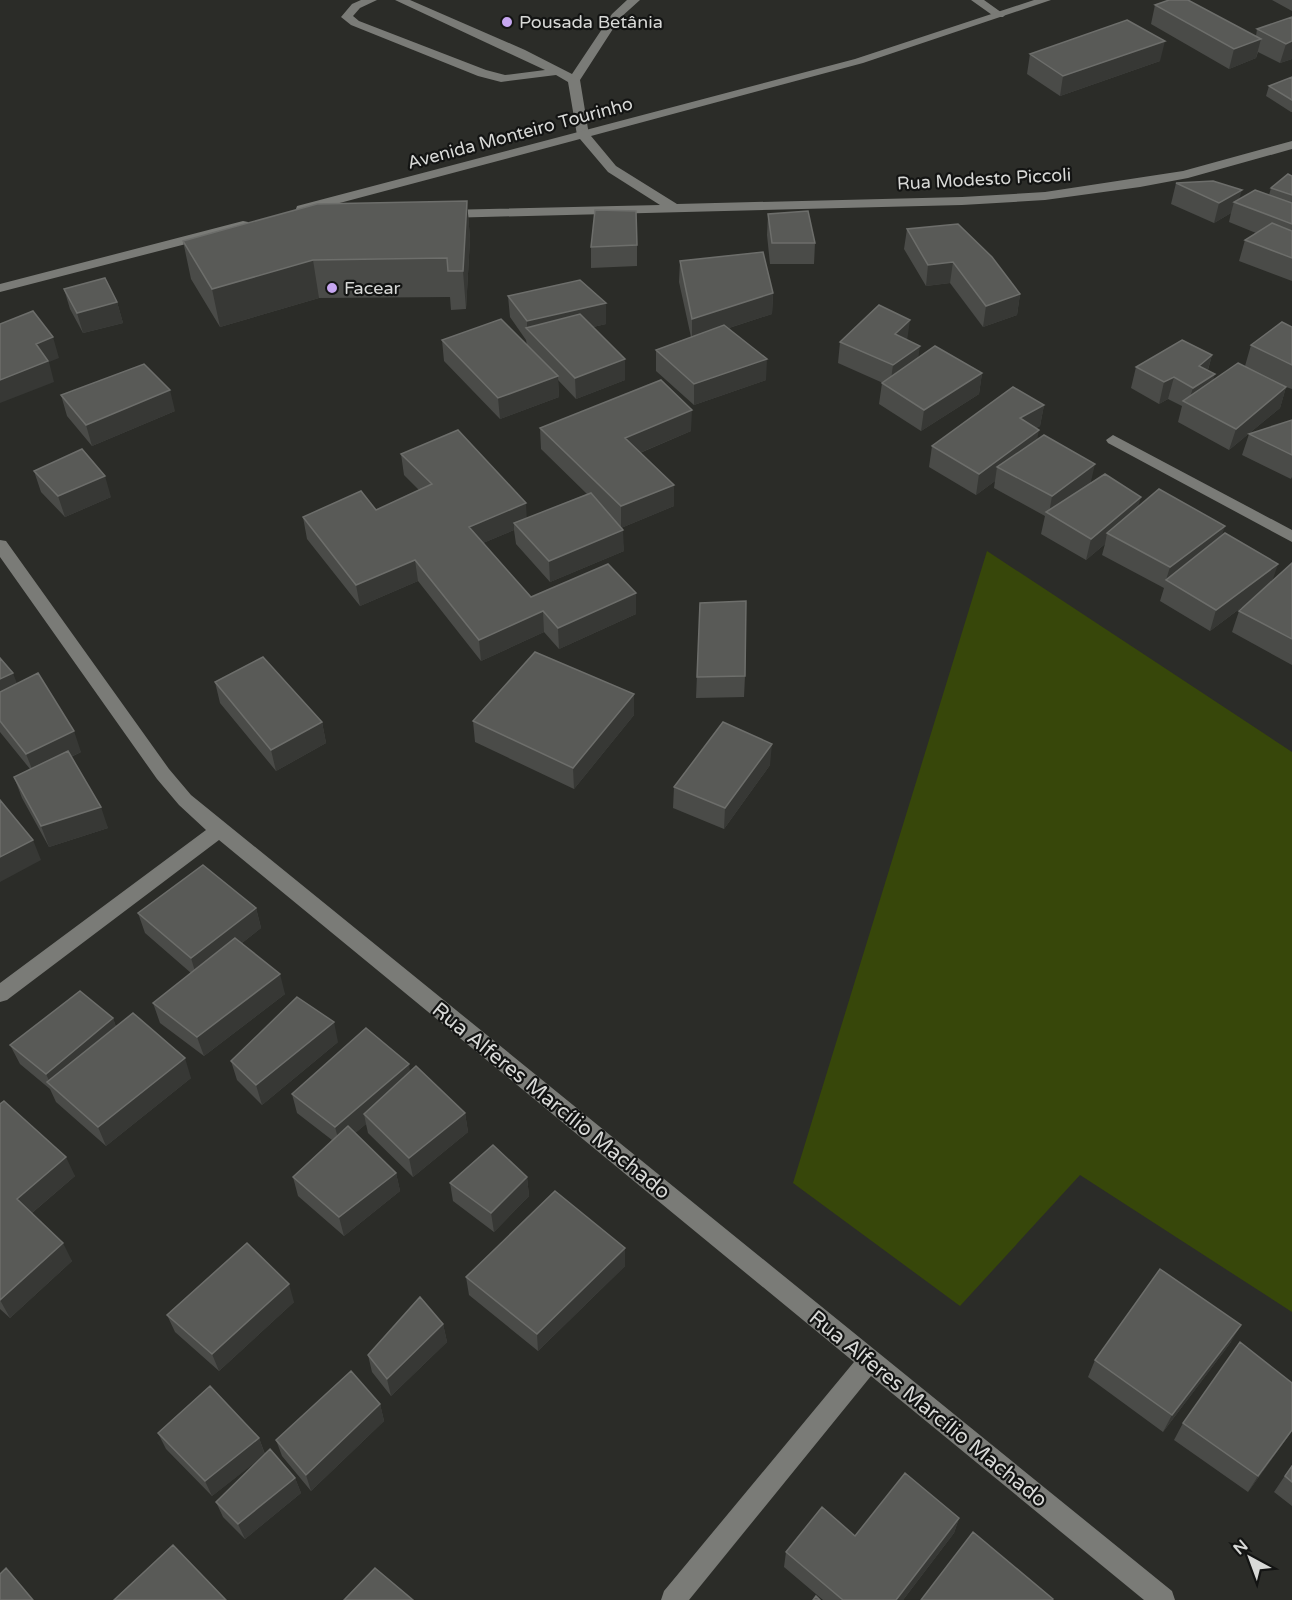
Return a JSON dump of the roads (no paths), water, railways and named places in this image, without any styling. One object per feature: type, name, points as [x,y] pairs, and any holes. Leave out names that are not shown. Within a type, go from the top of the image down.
[{"type":"street","points":[[371,0],[356,6],[347,17],[355,23],[482,73],[505,79],[560,71]]},
{"type":"street","points":[[400,0],[560,71],[574,80]]},
{"type":"street","points":[[634,0],[616,16],[574,80],[583,135],[612,169],[672,207]]},
{"type":"street","points":[[977,0],[999,15]]},
{"type":"street","name":"Avenida Monteiro Tourinho","points":[[322,218],[286,216],[859,60],[1045,0]]},
{"type":"street","name":"Rua Modesto Piccoli","points":[[427,214],[962,201],[1045,196],[1184,175],[1292,145]]},
{"type":"street","points":[[0,288],[252,222]]},
{"type":"street","points":[[1113,440],[1292,537]]},
{"type":"street","name":"Rua Alferes Marcílio Machado","points":[[0,545],[163,774],[185,800],[1163,1600]]},
{"type":"street","points":[[0,994],[219,830]]},
{"type":"street","points":[[673,1600],[869,1360]]},
{"type":"place","name":"Pousada Betânia","points":[[507,22]]},
{"type":"place","name":"Facear","points":[[332,288]]}]
